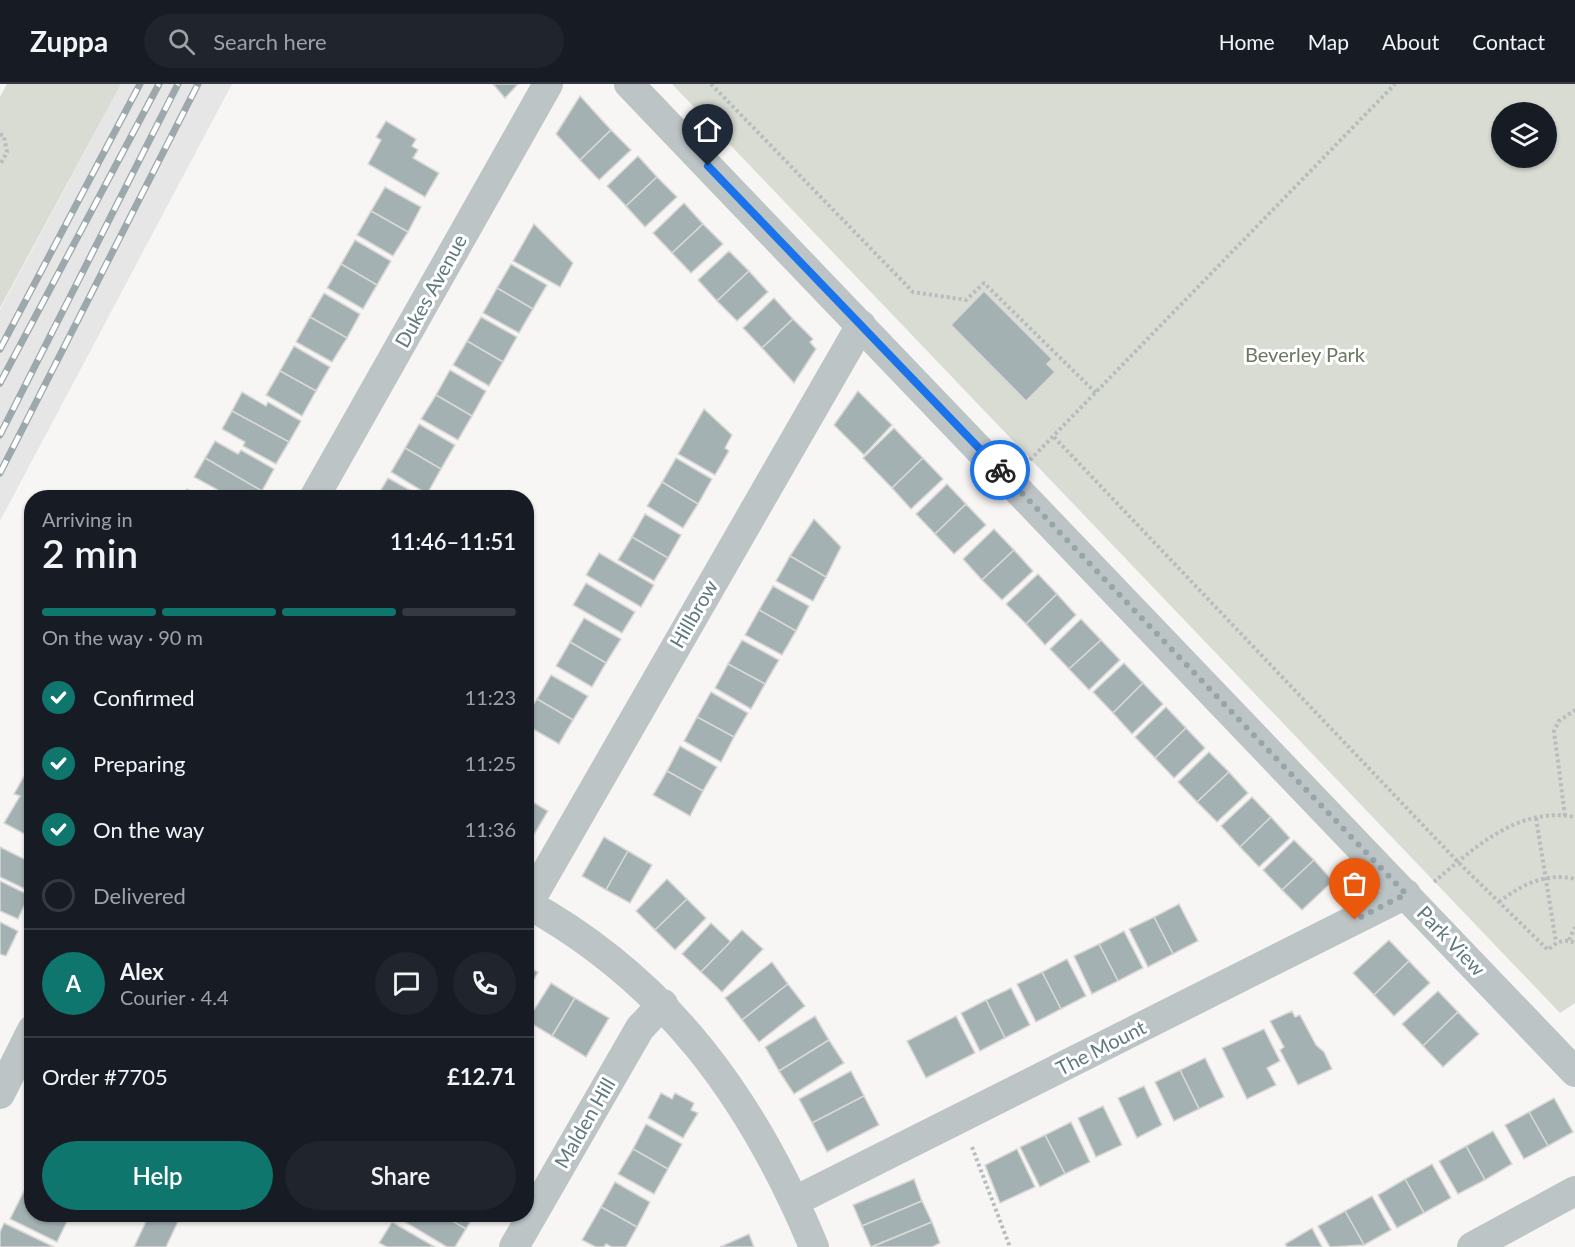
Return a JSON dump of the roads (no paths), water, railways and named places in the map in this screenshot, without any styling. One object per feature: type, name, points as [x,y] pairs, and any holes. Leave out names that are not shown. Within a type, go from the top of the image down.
[{"type":"street","name":"Dukes Avenue","points":[[319,490],[548,84]]},
{"type":"street","name":"Park View","points":[[629,84],[1575,1072]]},
{"type":"street","name":"Hillbrow","points":[[534,892],[861,325]]},
{"type":"street","name":"The Mount","points":[[795,1201],[1409,898]]},
{"type":"street","points":[[534,908],[589,942],[623,967],[663,1004],[701,1048],[738,1099],[795,1201],[814,1247]]},
{"type":"street","name":"Malden Hill","points":[[534,1212],[640,1028],[663,1004]]},
{"type":"street","points":[[0,1094],[24,1046]]},
{"type":"street","points":[[1472,1247],[1575,1191]]},
{"type":"street","name":"Malden Hill","points":[[514,1247],[528,1222]]},
{"type":"railway","points":[[0,349],[140,84]]},
{"type":"railway","points":[[0,383],[159,84]]},
{"type":"railway","points":[[0,435],[178,84]]},
{"type":"railway","points":[[0,473],[198,84]]},
{"type":"park label","name":"Beverley Park","points":[[1305,355]]}]
